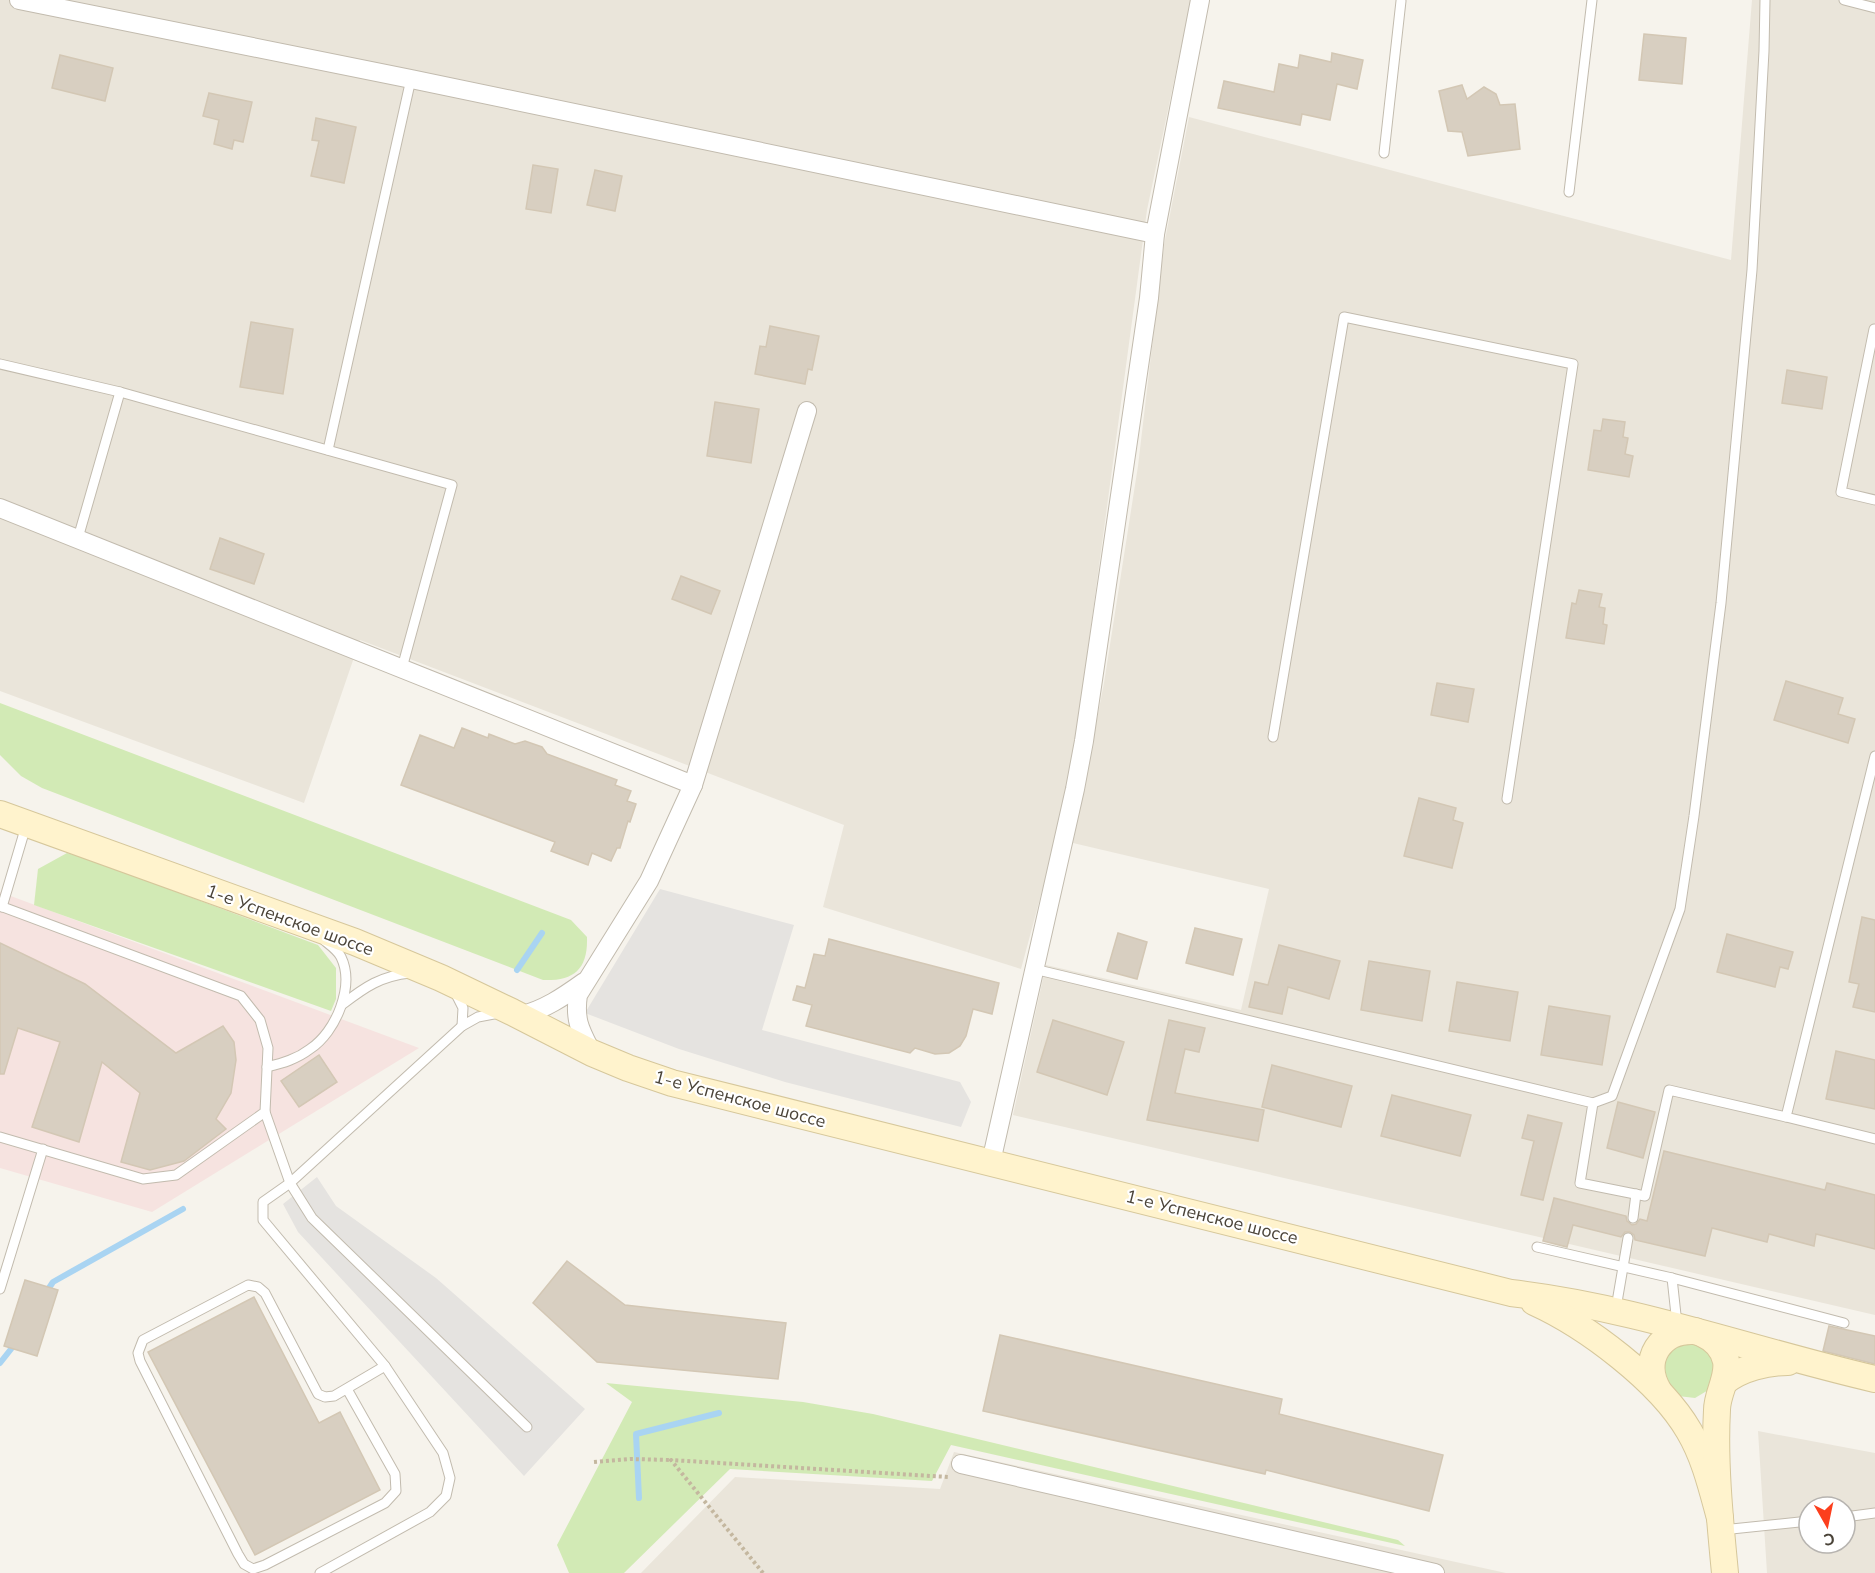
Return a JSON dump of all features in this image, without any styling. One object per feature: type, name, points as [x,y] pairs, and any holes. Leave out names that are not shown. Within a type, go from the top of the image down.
[{"type":"main road","name":"1-е Успенское шоссе","points":[[0,814],[356,942],[516,1014],[592,1053],[672,1083],[1511,1293],[1569,1300],[1616,1311],[1875,1379]]},
{"type":"main road","name":"1-е Успенское шоссе","points":[[1511,1293],[1558,1314],[1583,1330],[1626,1362],[1675,1404],[1697,1405],[1710,1399],[1722,1385],[1737,1374],[1756,1367],[1800,1361]]},
{"type":"main road","name":"1-е Успенское шоссе","points":[[1692,1330],[1715,1341],[1723,1353],[1726,1368],[1718,1398],[1716,1427],[1722,1542],[1707,1474],[1690,1432],[1660,1393],[1652,1377],[1651,1369],[1657,1348],[1674,1334],[1692,1330]]},
{"type":"street","points":[[19,0],[1155,234]]},
{"type":"street","points":[[991,1162],[1084,741],[1149,298],[1155,234],[1200,0]]},
{"type":"street","points":[[592,1053],[579,1027],[575,1012],[578,995],[649,881],[693,785],[807,411]]},
{"type":"street","points":[[0,508],[693,785]]},
{"type":"street","points":[[516,1014],[536,1012],[586,981]]},
{"type":"street","points":[[961,1464],[1436,1573]]},
{"type":"lane","points":[[1384,153],[1400,0]]},
{"type":"lane","points":[[1569,192],[1592,0]]},
{"type":"lane","points":[[1034,969],[1593,1103],[1612,1096],[1680,909],[1694,816],[1725,555],[1752,270],[1765,0]]},
{"type":"lane","points":[[1844,0],[1875,8]]},
{"type":"lane","points":[[328,450],[411,79]]},
{"type":"lane","points":[[1273,737],[1344,317],[1573,364],[1507,799]]},
{"type":"lane","points":[[1874,329],[1841,492],[1875,500]]},
{"type":"lane","points":[[0,364],[120,392],[453,485],[402,668]]},
{"type":"lane","points":[[78,538],[120,392]]},
{"type":"lane","points":[[1786,1117],[1875,756]]},
{"type":"lane","points":[[27,824],[1,907],[241,996],[260,1020],[268,1048],[265,1112],[290,1183],[312,1218],[527,1427]]},
{"type":"lane","points":[[267,1067],[291,1061],[313,1048],[333,1025],[343,1004],[346,972],[341,955],[307,925]]},
{"type":"lane","points":[[343,1004],[369,984],[396,974],[433,975],[458,994],[464,1008],[462,1026]]},
{"type":"lane","points":[[320,1573],[430,1512],[446,1496],[450,1478],[443,1453],[386,1366],[263,1220],[263,1202],[290,1183],[462,1026],[478,1017],[516,1014]]},
{"type":"lane","points":[[1593,1103],[1581,1183],[1645,1196],[1670,1090],[1875,1139]]},
{"type":"lane","points":[[0,1137],[142,1179],[176,1175],[265,1112]]},
{"type":"lane","points":[[0,1288],[43,1149]]},
{"type":"lane","points":[[1633,1218],[1636,1194]]},
{"type":"lane","points":[[1616,1311],[1629,1238]]},
{"type":"lane","points":[[1537,1247],[1672,1278],[1844,1323]]},
{"type":"lane","points":[[1672,1278],[1692,1330]]},
{"type":"lane","points":[[347,1389],[395,1473],[396,1491],[385,1503],[253,1569],[244,1564],[238,1554],[138,1353],[142,1340],[248,1285],[258,1287],[265,1293],[318,1394],[325,1397],[334,1396],[386,1366]]},
{"type":"lane","points":[[1857,1515],[1875,1513]]},
{"type":"lane","points":[[1722,1542],[1797,1524]]},
{"type":"path","points":[[594,1462],[644,1458],[956,1477],[961,1464]]},
{"type":"path","points":[[671,1460],[764,1573]]},
{"type":"shaded area","points":[[0,0],[1191,0],[1147,210],[1073,759],[1052,854],[1021,969],[823,907],[844,825],[360,640],[304,803],[0,691]]},
{"type":"shaded area","points":[[1752,0],[1875,0],[1875,1315],[1013,1115],[1046,965],[1241,1010],[1269,889],[1073,843],[1104,683],[1138,466],[1164,245],[1189,117],[1731,260]]},
{"type":"shaded area","points":[[660,889],[794,925],[762,1030],[960,1082],[971,1102],[961,1127],[785,1082],[679,1049],[585,1013]]},
{"type":"shaded area","points":[[0,892],[419,1048],[152,1212],[0,1168]]},
{"type":"shaded area","points":[[317,1177],[336,1206],[436,1278],[585,1409],[524,1476],[298,1232],[283,1204]]},
{"type":"shaded area","points":[[1758,1431],[1875,1453],[1875,1573],[1767,1573]]},
{"type":"shaded area","points":[[954,1452],[1506,1573],[641,1573],[735,1477],[940,1489]]},
{"type":"green space","points":[[0,703],[571,920],[587,937],[587,948],[582,965],[571,975],[554,980],[543,980],[42,788],[21,776],[0,755]]},
{"type":"green space","points":[[67,853],[89,859],[318,945],[336,968],[336,999],[331,1011],[34,905],[38,869]]},
{"type":"green space","points":[[1705,1343],[1716,1357],[1710,1389],[1695,1398],[1678,1396],[1660,1375],[1672,1344]]},
{"type":"green space","points":[[606,1383],[803,1402],[873,1414],[1398,1540],[1405,1546],[951,1445],[932,1481],[730,1469],[624,1573],[569,1573],[557,1545],[632,1402]]},
{"type":"building","points":[[1644,34],[1686,38],[1682,84],[1639,80]]},
{"type":"building","points":[[1332,53],[1363,60],[1357,89],[1337,84],[1330,120],[1302,114],[1300,125],[1218,108],[1224,81],[1274,92],[1279,64],[1298,68],[1300,55],[1331,62]]},
{"type":"building","points":[[60,55],[113,68],[105,101],[52,88]]},
{"type":"building","points":[[1462,85],[1467,99],[1484,87],[1496,94],[1500,105],[1515,104],[1520,149],[1468,156],[1462,132],[1448,131],[1439,91]]},
{"type":"building","points":[[209,93],[252,102],[243,142],[234,140],[232,149],[214,144],[219,120],[203,116]]},
{"type":"building","points":[[316,118],[356,127],[344,183],[311,176],[319,141],[312,140]]},
{"type":"building","points":[[533,165],[558,169],[551,213],[526,209]]},
{"type":"building","points":[[595,170],[622,176],[615,211],[587,205]]},
{"type":"building","points":[[251,322],[293,329],[283,394],[240,387]]},
{"type":"building","points":[[770,326],[819,336],[812,370],[808,369],[805,384],[755,374],[760,346],[766,347]]},
{"type":"building","points":[[1787,370],[1827,377],[1822,409],[1782,403]]},
{"type":"building","points":[[715,402],[759,409],[751,463],[707,456]]},
{"type":"building","points":[[1603,419],[1625,422],[1623,437],[1628,438],[1625,454],[1633,456],[1629,477],[1588,470],[1594,430],[1601,431]]},
{"type":"building","points":[[220,538],[264,554],[254,584],[210,569]]},
{"type":"building","points":[[681,576],[720,591],[711,614],[672,599]]},
{"type":"building","points":[[1579,590],[1602,594],[1599,607],[1605,608],[1603,624],[1607,625],[1604,644],[1566,638],[1572,603],[1576,604]]},
{"type":"building","points":[[1786,681],[1843,698],[1838,714],[1855,719],[1848,743],[1774,720]]},
{"type":"building","points":[[1437,683],[1474,689],[1468,722],[1431,715]]},
{"type":"building","points":[[462,728],[488,738],[489,734],[515,744],[525,741],[542,747],[547,754],[617,780],[615,785],[631,791],[627,801],[636,804],[620,848],[617,848],[611,861],[592,853],[588,865],[551,851],[555,842],[401,785],[420,735],[454,748]]},
{"type":"building","points":[[1419,798],[1456,808],[1453,820],[1463,823],[1452,868],[1404,856]]},
{"type":"building","points":[[1862,917],[1875,920],[1875,1012],[1853,1007],[1859,984],[1849,982]]},
{"type":"building","points":[[1195,928],[1242,939],[1233,975],[1186,963]]},
{"type":"building","points":[[1118,933],[1147,942],[1137,979],[1107,971]]},
{"type":"building","points":[[1727,934],[1793,952],[1788,969],[1780,967],[1775,987],[1717,972]]},
{"type":"building","points":[[829,939],[999,983],[992,1014],[973,1009],[966,1036],[960,1046],[949,1053],[935,1054],[915,1048],[910,1053],[806,1026],[812,1005],[793,1000],[797,986],[805,988],[814,954],[825,956]]},
{"type":"building","points":[[0,943],[85,984],[176,1053],[223,1026],[234,1042],[236,1060],[231,1093],[216,1119],[226,1129],[184,1161],[150,1170],[121,1162],[140,1093],[102,1062],[79,1142],[32,1127],[60,1042],[18,1028],[4,1074],[0,1074]]},
{"type":"building","points":[[1279,945],[1340,961],[1329,999],[1288,987],[1282,1014],[1249,1007],[1255,982],[1268,985]]},
{"type":"building","points":[[1369,961],[1430,971],[1422,1021],[1361,1010]]},
{"type":"building","points":[[1457,982],[1518,992],[1510,1041],[1449,1031]]},
{"type":"building","points":[[1549,1006],[1610,1016],[1602,1065],[1541,1055]]},
{"type":"building","points":[[1053,1020],[1124,1042],[1107,1095],[1037,1072]]},
{"type":"building","points":[[1169,1020],[1205,1028],[1199,1052],[1185,1049],[1175,1093],[1264,1110],[1258,1141],[1147,1120]]},
{"type":"building","points":[[1836,1051],[1875,1060],[1875,1109],[1826,1099]]},
{"type":"building","points":[[319,1055],[337,1082],[299,1107],[281,1081]]},
{"type":"building","points":[[1272,1065],[1352,1086],[1341,1127],[1262,1107]]},
{"type":"building","points":[[1392,1095],[1471,1115],[1460,1156],[1381,1136]]},
{"type":"building","points":[[1618,1102],[1655,1112],[1643,1158],[1607,1148]]},
{"type":"building","points":[[1528,1115],[1562,1123],[1543,1200],[1521,1195],[1534,1141],[1522,1138]]},
{"type":"building","points":[[1664,1151],[1825,1190],[1827,1183],[1875,1195],[1875,1249],[1816,1234],[1814,1246],[1769,1234],[1767,1242],[1712,1228],[1705,1256],[1635,1240],[1634,1235],[1630,1232],[1625,1232],[1621,1237],[1573,1225],[1567,1247],[1543,1241],[1554,1198],[1626,1216],[1627,1221],[1632,1225],[1640,1219],[1647,1221]]},
{"type":"building","points":[[567,1261],[625,1305],[786,1323],[778,1379],[597,1362],[533,1303]]},
{"type":"building","points":[[25,1280],[58,1290],[37,1356],[4,1346]]},
{"type":"building","points":[[254,1297],[319,1423],[340,1412],[380,1490],[255,1555],[148,1352]]},
{"type":"building","points":[[1829,1326],[1875,1336],[1875,1364],[1823,1351]]},
{"type":"building","points":[[1000,1335],[1282,1399],[1279,1414],[1443,1455],[1429,1511],[1266,1470],[1265,1474],[983,1411]]},
{"type":"waterway","points":[[517,970],[542,933]]},
{"type":"waterway","points":[[45,1294],[53,1282],[183,1209]]},
{"type":"waterway","points":[[0,1363],[15,1344]]},
{"type":"waterway","points":[[639,1498],[636,1434],[719,1413]]}]
